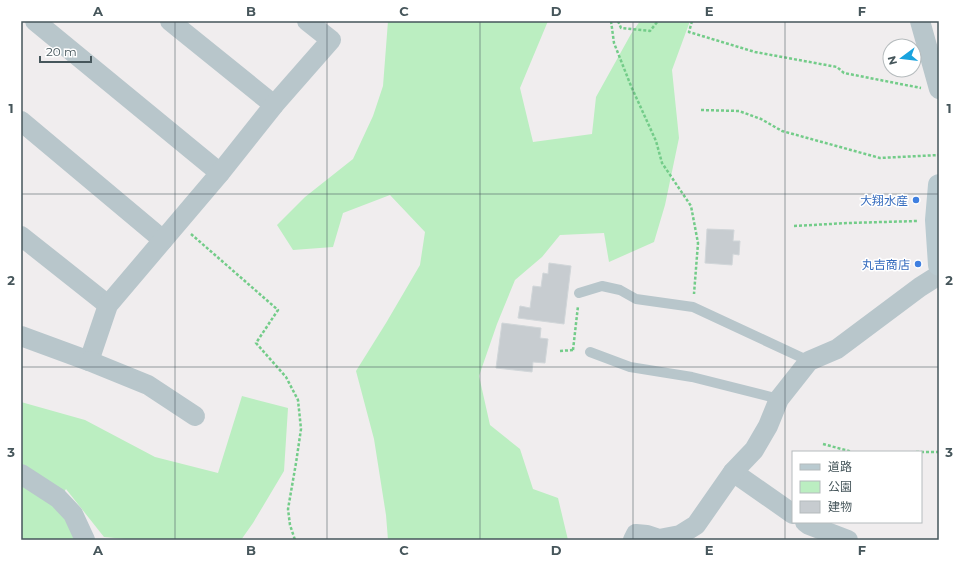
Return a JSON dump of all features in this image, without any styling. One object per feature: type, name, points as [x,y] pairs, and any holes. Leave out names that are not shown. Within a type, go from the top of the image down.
[{"type":"main road","points":[[939,185],[936,220],[939,265]]},
{"type":"street","points":[[35,21],[220,173]]},
{"type":"street","points":[[170,21],[274,105]]},
{"type":"street","points":[[89,361],[108,306],[220,173],[274,105],[331,40],[307,21]]},
{"type":"street","points":[[920,21],[932,89]]},
{"type":"street","points":[[21,120],[163,240]]},
{"type":"street","points":[[21,236],[108,306]]},
{"type":"street","points":[[633,540],[636,534],[647,535],[659,539],[699,532],[733,472],[754,450],[768,426],[779,399],[809,361],[837,349],[920,286],[939,275]]},
{"type":"street","points":[[21,336],[148,385],[195,416]]},
{"type":"street","points":[[733,472],[792,513]]},
{"type":"street","points":[[21,474],[58,498],[73,514],[85,540]]},
{"type":"street","points":[[806,523],[847,540]]},
{"type":"lane","points":[[579,293],[602,286],[620,290],[636,299],[692,306],[809,361]]},
{"type":"lane","points":[[590,352],[630,367],[692,377],[779,399]]},
{"type":"path","points":[[611,21],[614,43],[656,142],[662,163],[692,206],[698,244],[692,306]]},
{"type":"path","points":[[618,21],[621,28],[650,31],[658,21]]},
{"type":"path","points":[[692,21],[689,32],[755,52],[837,67],[844,73],[932,89]]},
{"type":"path","points":[[701,110],[739,111],[782,131],[880,158],[939,155]]},
{"type":"path","points":[[794,226],[936,220]]},
{"type":"path","points":[[178,222],[278,310],[256,343],[286,377],[298,400],[300,428],[288,509],[290,525],[295,540]]},
{"type":"path","points":[[573,350],[579,293]]},
{"type":"path","points":[[560,351],[573,350],[590,352]]},
{"type":"path","points":[[823,444],[846,451]]},
{"type":"path","points":[[922,452],[939,452]]},
{"type":"green space","points":[[388,21],[548,21],[520,88],[533,142],[592,134],[596,97],[631,34],[640,21],[690,21],[672,70],[679,138],[665,205],[654,242],[609,262],[604,233],[560,235],[542,257],[515,280],[497,324],[479,376],[490,425],[520,449],[533,489],[558,498],[568,540],[388,540],[386,515],[374,439],[356,371],[420,265],[425,232],[390,195],[343,213],[333,247],[293,250],[277,225],[305,197],[353,159],[373,116],[383,86]]},
{"type":"green space","points":[[242,396],[288,408],[284,471],[241,540],[136,540],[104,537],[66,489],[60,499],[77,540],[21,540],[21,402],[85,420],[155,457],[218,473]]},
{"type":"building","points":[[707,229],[734,230],[733,241],[740,241],[739,255],[733,254],[732,265],[705,263]]},
{"type":"building","points":[[549,263],[571,266],[564,324],[518,318],[520,306],[530,308],[533,286],[541,287],[543,273],[548,274]]},
{"type":"building","points":[[502,323],[541,328],[540,338],[548,339],[545,363],[533,362],[532,372],[496,368]]},
{"type":"place","name":"大翔水産","points":[[916,200]]},
{"type":"place","name":"丸吉商店","points":[[918,264]]}]
